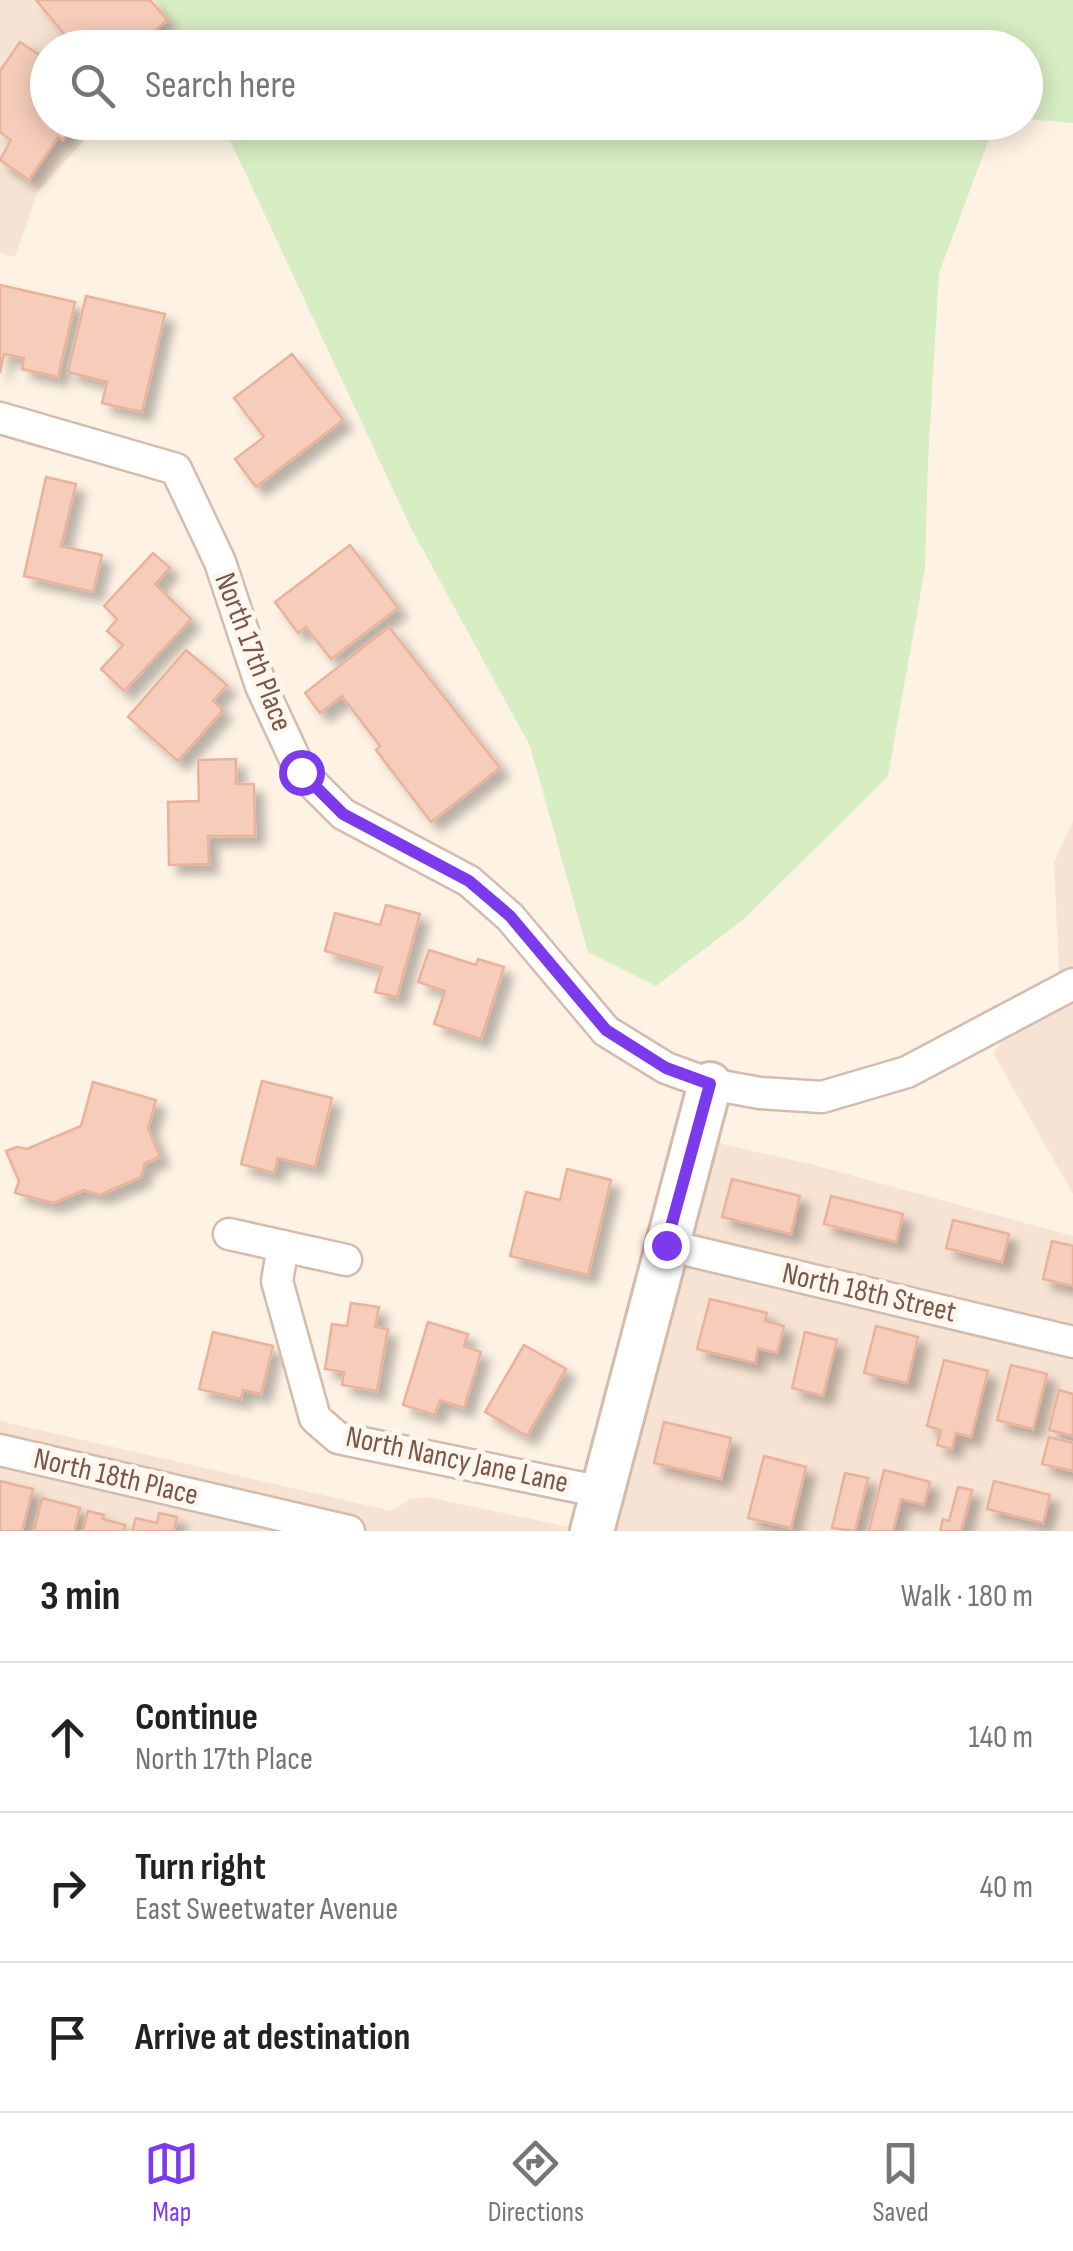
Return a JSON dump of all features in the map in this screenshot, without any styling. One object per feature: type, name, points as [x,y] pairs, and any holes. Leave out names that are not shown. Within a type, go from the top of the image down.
[{"type":"street","name":"North 17th Place","points":[[0,418],[176,469],[220,562],[261,686],[301,772],[343,814],[483,892],[510,916],[606,1030],[666,1068],[710,1084],[760,1094],[822,1097],[907,1072],[1073,984]]},
{"type":"street","points":[[603,1519],[666,1245],[710,1084]]},
{"type":"street","points":[[229,1234],[346,1260]]},
{"type":"street","name":"North 18th Street","points":[[666,1245],[1073,1342]]},
{"type":"street","name":"North Nancy Jane Lane","points":[[283,1246],[277,1281],[315,1418],[338,1438],[603,1519]]},
{"type":"street","name":"North 18th Place","points":[[0,1450],[350,1531]]},
{"type":"shaded area","points":[[0,0],[156,0],[179,30],[30,30],[30,140],[84,140],[38,191],[15,257],[0,253]]},
{"type":"shaded area","points":[[1073,821],[1073,1194],[993,1053],[1059,970],[1054,862]]},
{"type":"shaded area","points":[[713,1142],[810,1164],[1073,1236],[1073,1531],[615,1531]]},
{"type":"shaded area","points":[[0,1421],[392,1511],[410,1499],[427,1497],[573,1528],[0,1531]]},
{"type":"green space","points":[[156,0],[1073,0],[1073,123],[1043,120],[1043,30],[178,30]]},
{"type":"green space","points":[[230,140],[989,140],[939,273],[925,568],[888,776],[744,919],[656,986],[588,952],[530,746],[411,528]]},
{"type":"building","points":[[36,0],[150,0],[167,20],[156,30],[61,30]]},
{"type":"building","points":[[20,42],[30,49],[30,140],[56,140],[29,180],[0,160],[11,140],[0,132],[0,71]]},
{"type":"building","points":[[0,285],[75,302],[58,377],[22,369],[24,358],[4,354],[0,373]]},
{"type":"building","points":[[86,296],[165,314],[142,412],[102,403],[107,382],[68,372]]},
{"type":"building","points":[[292,354],[343,420],[256,487],[235,459],[264,437],[234,398]]},
{"type":"building","points":[[46,477],[76,484],[61,546],[102,555],[93,592],[24,576]]},
{"type":"building","points":[[350,545],[398,608],[331,659],[306,627],[298,633],[275,602]]},
{"type":"building","points":[[153,553],[170,568],[155,584],[191,619],[124,691],[101,669],[123,645],[107,631],[117,619],[104,606]]},
{"type":"building","points":[[389,627],[500,768],[431,822],[376,750],[380,746],[342,696],[320,713],[305,693]]},
{"type":"building","points":[[186,650],[227,685],[213,701],[223,710],[178,761],[128,717]]},
{"type":"building","points":[[236,759],[236,784],[254,784],[255,836],[208,836],[209,864],[169,865],[168,802],[199,801],[198,760]]},
{"type":"building","points":[[386,905],[420,914],[397,997],[375,992],[382,967],[325,951],[335,913],[380,925]]},
{"type":"building","points":[[429,950],[476,965],[478,959],[504,967],[481,1039],[434,1024],[445,991],[418,982]]},
{"type":"building","points":[[262,1081],[332,1098],[315,1167],[278,1158],[274,1173],[241,1164]]},
{"type":"building","points":[[93,1082],[156,1100],[148,1128],[160,1157],[145,1163],[141,1177],[100,1195],[84,1190],[53,1203],[15,1193],[19,1181],[6,1151],[27,1149],[81,1126]]},
{"type":"building","points":[[567,1169],[611,1180],[588,1275],[510,1256],[526,1192],[560,1200]]},
{"type":"building","points":[[732,1179],[800,1196],[791,1234],[722,1217]]},
{"type":"building","points":[[831,1196],[903,1214],[896,1242],[824,1224]]},
{"type":"building","points":[[953,1220],[1009,1234],[1002,1262],[946,1248]]},
{"type":"building","points":[[1052,1241],[1073,1246],[1073,1286],[1043,1279]]},
{"type":"building","points":[[710,1299],[767,1313],[765,1321],[784,1326],[777,1353],[758,1348],[755,1363],[697,1349]]},
{"type":"building","points":[[351,1303],[379,1307],[375,1327],[388,1329],[377,1391],[342,1385],[344,1372],[325,1369],[332,1324],[347,1326]]},
{"type":"building","points":[[428,1322],[468,1334],[464,1346],[481,1352],[464,1408],[440,1400],[435,1415],[403,1405]]},
{"type":"building","points":[[876,1326],[918,1337],[907,1383],[864,1373]]},
{"type":"building","points":[[213,1332],[273,1346],[261,1394],[243,1390],[241,1399],[199,1389]]},
{"type":"building","points":[[805,1332],[837,1340],[823,1396],[792,1388]]},
{"type":"building","points":[[524,1345],[566,1369],[527,1436],[485,1412]]},
{"type":"building","points":[[944,1360],[988,1371],[971,1437],[956,1433],[952,1449],[937,1445],[941,1430],[927,1426]]},
{"type":"building","points":[[1011,1365],[1047,1374],[1033,1429],[997,1420]]},
{"type":"building","points":[[1059,1390],[1073,1394],[1073,1436],[1049,1430]]},
{"type":"building","points":[[664,1422],[731,1438],[721,1479],[654,1463]]},
{"type":"building","points":[[1049,1437],[1073,1443],[1073,1471],[1042,1464]]},
{"type":"building","points":[[764,1456],[806,1467],[791,1528],[748,1518]]},
{"type":"building","points":[[884,1470],[930,1482],[924,1505],[901,1499],[893,1531],[869,1531]]},
{"type":"building","points":[[845,1473],[868,1478],[855,1531],[832,1528]]},
{"type":"building","points":[[0,1481],[33,1489],[22,1531],[0,1531]]},
{"type":"building","points":[[994,1481],[1050,1495],[1043,1523],[987,1509]]},
{"type":"building","points":[[958,1487],[972,1490],[961,1531],[940,1531],[943,1519],[949,1521]]},
{"type":"building","points":[[42,1498],[80,1508],[74,1531],[34,1531]]},
{"type":"building","points":[[88,1511],[125,1525],[124,1531],[83,1531]]},
{"type":"building","points":[[159,1513],[177,1517],[174,1531],[132,1531],[136,1518],[157,1523]]},
{"type":"route","points":[[301,772],[343,814],[469,881],[510,916],[606,1030],[666,1068],[710,1084],[666,1245]]}]
